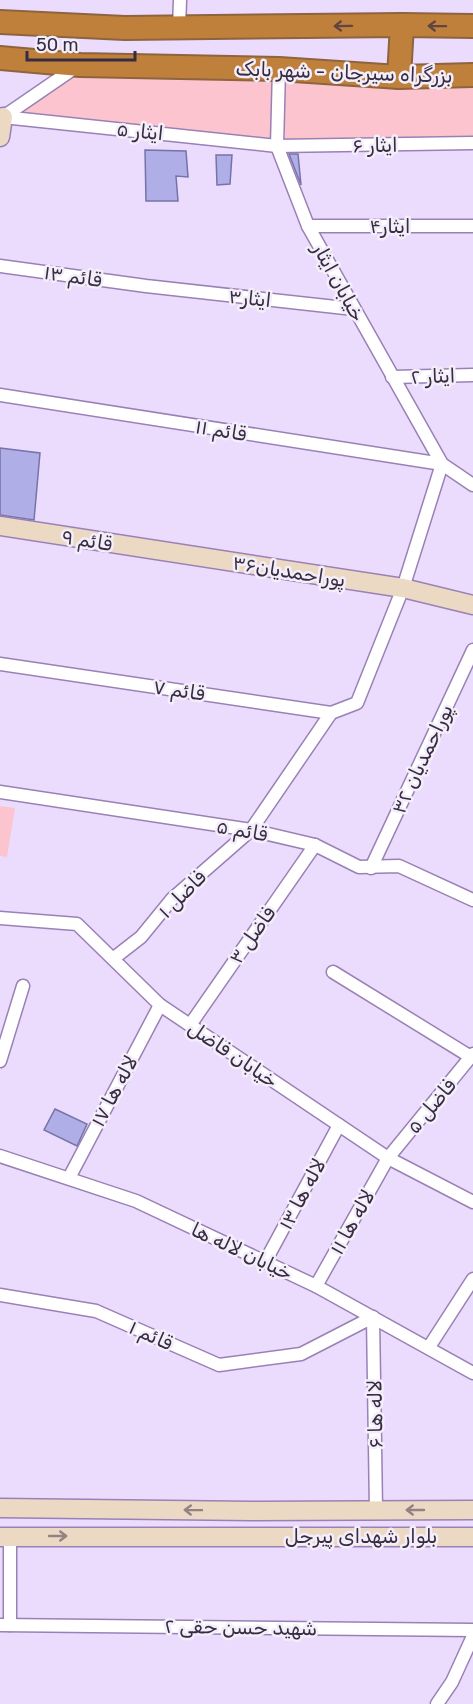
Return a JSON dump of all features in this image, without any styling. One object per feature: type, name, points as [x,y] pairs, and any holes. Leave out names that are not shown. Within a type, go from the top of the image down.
[{"type":"highway","name":"بزرگراه سیرجان - شهر بابک","points":[[0,22],[125,28],[473,26]]},
{"type":"highway","points":[[399,77],[402,25]]},
{"type":"highway","name":"بزرگراه سیرجان - شهر بابک","points":[[0,58],[80,65],[279,69],[399,77],[473,75]]},
{"type":"main road","points":[[0,137],[1,115]]},
{"type":"main road","name":"قائم ۹","points":[[0,526],[175,553]]},
{"type":"main road","name":"پوراحمدیان۳۶","points":[[175,553],[403,588],[473,605]]},
{"type":"main road","name":"بلوار شهدای پیرجل","points":[[0,1508],[221,1511],[473,1510]]},
{"type":"main road","points":[[221,1511],[226,1515],[229,1526],[221,1536]]},
{"type":"main road","points":[[248,1536],[240,1525],[245,1515],[252,1511]]},
{"type":"main road","name":"بلوار شهدای پیرجل","points":[[5,1536],[469,1539]]},
{"type":"street","points":[[179,28],[180,0]]},
{"type":"street","points":[[1,115],[80,65]]},
{"type":"street","name":"خیابان ایثار","points":[[279,69],[277,146],[308,226],[442,464],[473,485]]},
{"type":"street","name":"ایثار ۵","points":[[1,115],[277,146]]},
{"type":"street","name":"ایثار ۶","points":[[277,146],[473,143]]},
{"type":"street","name":"ایثار۴","points":[[308,226],[473,226]]},
{"type":"street","name":"قائم ۱۳","points":[[0,266],[146,286]]},
{"type":"street","name":"ایثار۳","points":[[146,286],[354,309]]},
{"type":"street","name":"ایثار ۲","points":[[392,377],[473,375]]},
{"type":"street","name":"قائم ۱۱","points":[[0,395],[442,464]]},
{"type":"street","points":[[403,588],[442,464]]},
{"type":"street","name":"قائم ۷","points":[[0,664],[331,713],[357,703],[403,588]]},
{"type":"street","name":"پوراحمدیان ۳۲","points":[[371,868],[473,650]]},
{"type":"street","name":"فاضل ۱","points":[[114,958],[141,937],[172,899],[251,830],[331,713]]},
{"type":"street","name":"قائم ۵","points":[[0,792],[251,830],[315,845],[359,867],[399,866],[473,900]]},
{"type":"street","name":"فاضل ۳","points":[[190,1025],[315,845]]},
{"type":"street","name":"خیابان فاضل","points":[[0,918],[77,924],[160,1005],[388,1158],[473,1202]]},
{"type":"street","points":[[333,972],[472,1056]]},
{"type":"street","points":[[0,1061],[23,986]]},
{"type":"street","name":"لاله ها ۱۷","points":[[69,1178],[160,1005]]},
{"type":"street","name":"فاضل ۵","points":[[388,1158],[472,1056]]},
{"type":"street","name":"لاله ها ۱۳","points":[[265,1262],[339,1125]]},
{"type":"street","name":"خیابان لاله ها","points":[[0,1156],[136,1201],[316,1286],[473,1373]]},
{"type":"street","name":"لاله ها ۱۱","points":[[316,1286],[388,1158]]},
{"type":"street","points":[[429,1347],[473,1279]]},
{"type":"street","name":"قائم ۱","points":[[0,1295],[96,1311],[219,1365],[301,1354],[373,1317]]},
{"type":"street","name":"لاله ها ۶","points":[[373,1317],[376,1510]]},
{"type":"street","points":[[5,1536],[5,1625]]},
{"type":"street","name":"شهید حسن حقی ۲","points":[[5,1625],[473,1630]]},
{"type":"street","points":[[437,1704],[452,1682],[473,1636]]},
{"type":"shaded area","points":[[81,70],[275,76],[272,141],[18,111]]},
{"type":"shaded area","points":[[285,75],[473,77],[473,138],[285,139]]},
{"type":"shaded area","points":[[0,806],[15,808],[7,857],[0,856]]},
{"type":"building","points":[[145,150],[186,151],[188,177],[176,176],[178,201],[146,201]]},
{"type":"building","points":[[289,154],[298,154],[301,185]]},
{"type":"building","points":[[216,155],[232,155],[230,184],[217,185]]},
{"type":"building","points":[[0,448],[40,453],[34,520],[0,515]]},
{"type":"building","points":[[55,1109],[87,1124],[77,1146],[44,1130]]}]
